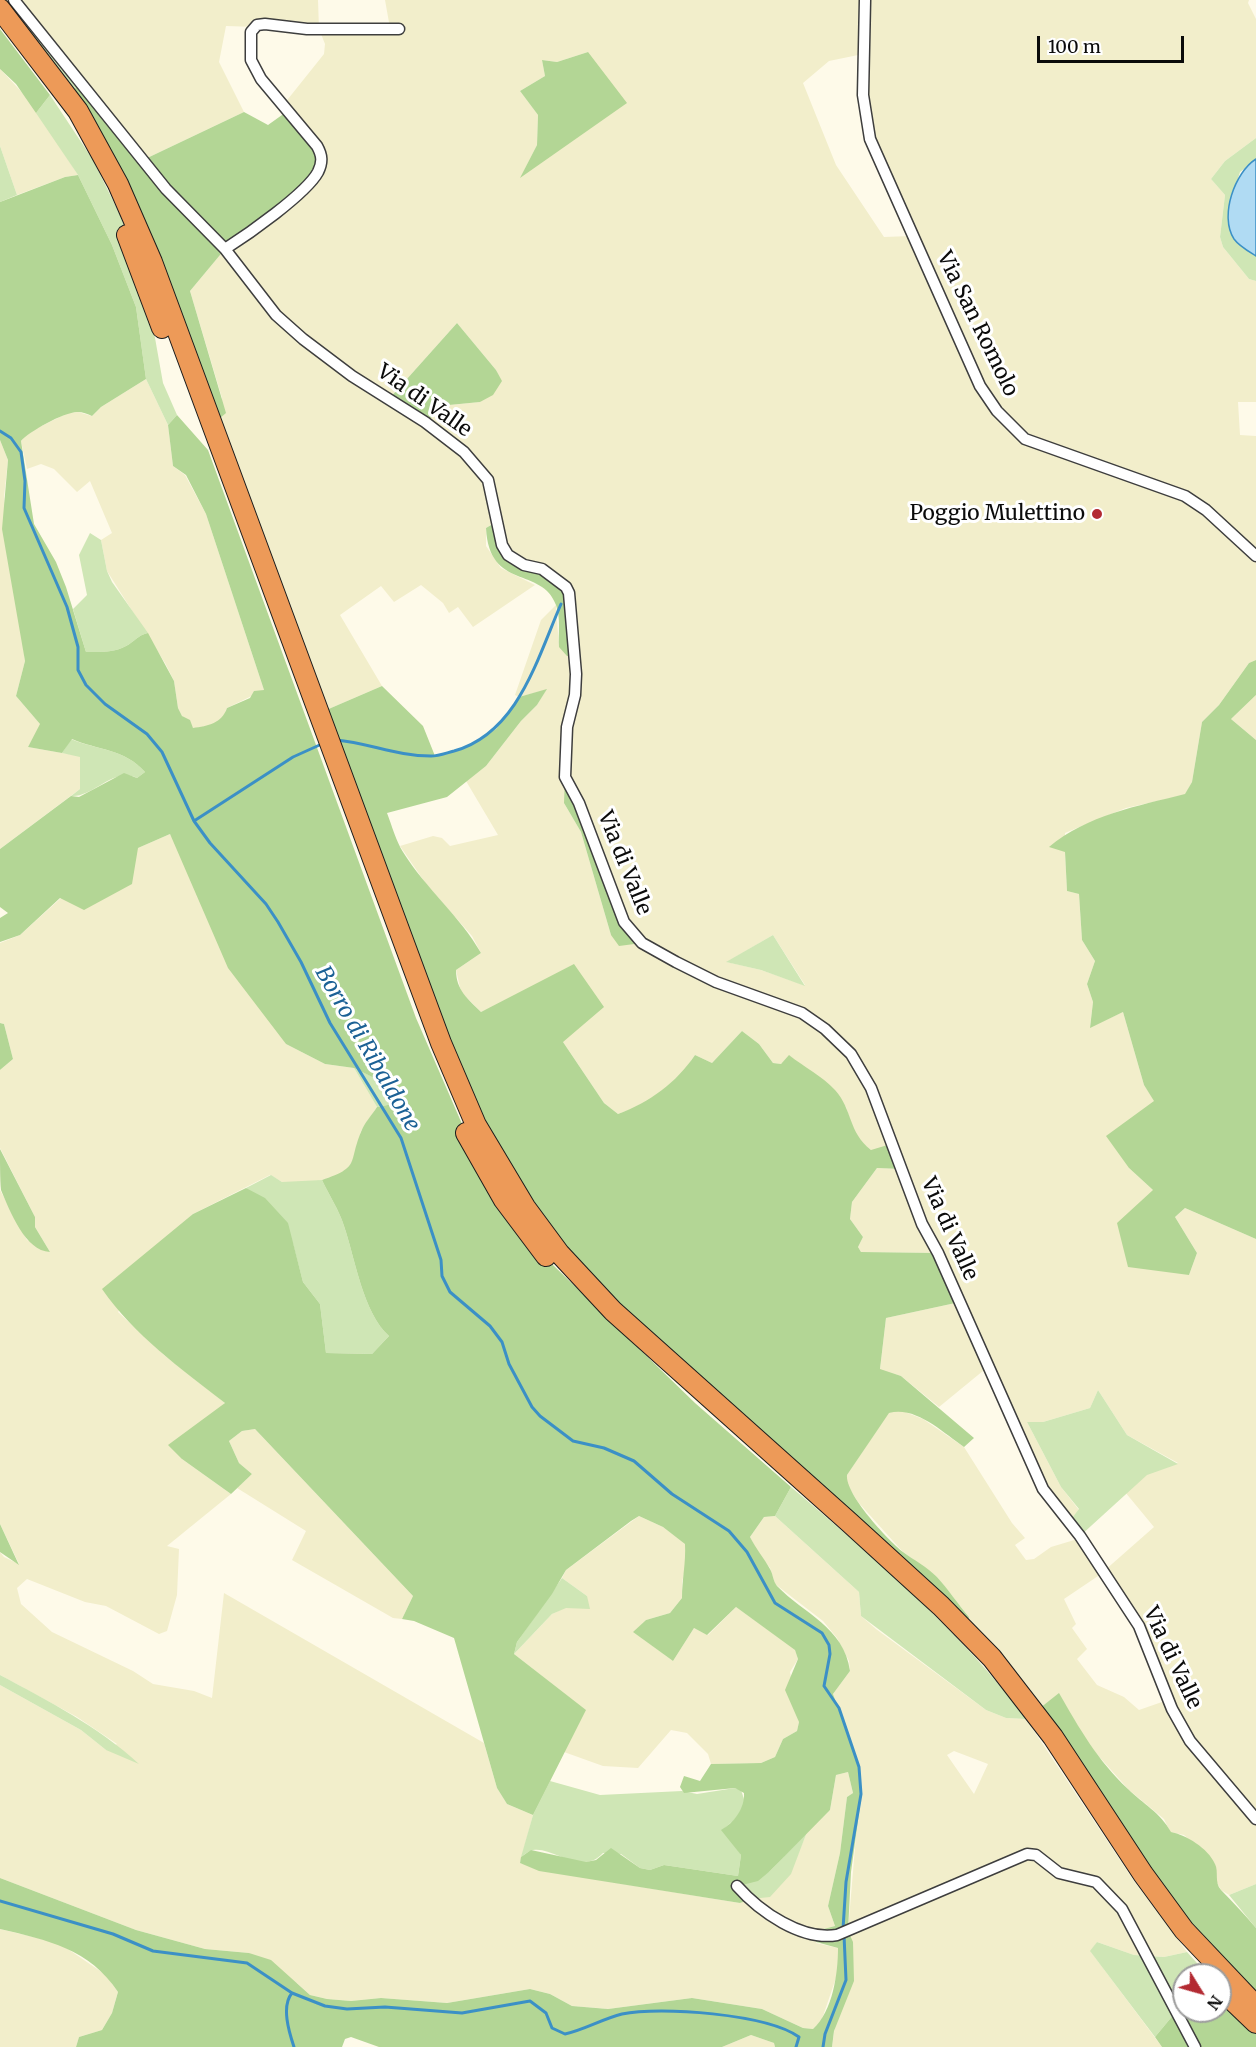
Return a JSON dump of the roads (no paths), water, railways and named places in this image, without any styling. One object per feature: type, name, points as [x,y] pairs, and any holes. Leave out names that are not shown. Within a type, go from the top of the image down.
[{"type":"highway","points":[[0,9],[78,111],[118,184],[148,252],[415,978],[464,1098],[503,1172],[551,1242],[613,1311],[941,1606],[992,1658],[1053,1737],[1143,1874],[1184,1930],[1256,2006]]},
{"type":"highway","points":[[0,29],[65,116],[93,160],[120,215],[417,1018],[456,1112],[504,1200],[553,1265],[604,1317],[695,1403],[841,1530],[985,1667],[1044,1745],[1154,1909],[1198,1963]]},
{"type":"highway","points":[[1232,2000],[1256,2023]]},
{"type":"street","name":"Via di Valle","points":[[14,0],[166,189],[225,249],[276,315],[303,339],[464,452],[488,480],[502,545],[508,555],[524,565],[542,569],[566,587],[569,593],[576,674],[575,695],[567,727],[565,777],[579,803],[624,922],[642,943],[676,962],[716,982],[802,1013],[825,1029],[851,1054],[871,1088],[922,1224],[938,1253],[1043,1489],[1080,1536],[1139,1626],[1173,1709],[1190,1741],[1256,1819]]},
{"type":"street","name":"Via San Romolo","points":[[865,0],[863,95],[874,153],[980,386],[997,411],[1025,439],[1185,496],[1206,510],[1256,556]]},
{"type":"street","points":[[225,249],[309,184],[321,164],[322,154],[317,146],[261,79],[251,60],[251,32],[257,25],[265,24],[307,29],[399,29]]},
{"type":"street","points":[[737,1886],[746,1896],[794,1928],[821,1938],[844,1933],[1027,1854],[1036,1855],[1059,1874],[1096,1882],[1107,1891],[1127,1919],[1195,2047]]},
{"type":"water","points":[[1256,159],[1256,256],[1234,239],[1228,219],[1231,195],[1236,184],[1248,165]]},
{"type":"waterway","name":"Borro di Ribaldone","points":[[0,431],[11,438],[21,452],[25,481],[24,508],[67,607],[78,647],[78,670],[86,685],[105,704],[147,734],[162,752],[194,821],[210,843],[266,904],[278,922],[301,962],[330,1023],[401,1138],[441,1260],[442,1276],[450,1292],[490,1326],[502,1342],[509,1364],[532,1407],[540,1416],[573,1441],[604,1448],[634,1461],[672,1494],[729,1531],[747,1552],[775,1603],[822,1633],[829,1645],[830,1654],[824,1686],[839,1708],[859,1767],[861,1794],[846,1882],[843,1929]]},
{"type":"waterway","points":[[336,740],[406,754],[431,756],[454,751],[476,742],[510,711],[533,670],[561,604]]},
{"type":"waterway","points":[[194,821],[293,757],[324,743]]},
{"type":"waterway","points":[[0,1901],[113,1934],[153,1951],[247,1963],[292,1993],[325,2006],[347,2009],[385,2007],[462,2013],[530,2001],[546,2013],[552,2028],[565,2034],[622,2014],[661,2011],[713,2014],[784,2029],[799,2037],[796,2047]]},
{"type":"waterway","name":"Borro di Ribaldone","points":[[823,2047],[825,2034],[846,1980],[844,1935]]},
{"type":"waterway","points":[[292,1993],[286,2012],[294,2047]]},
{"type":"place","name":"Poggio Mulettino","points":[[1097,514]]}]
